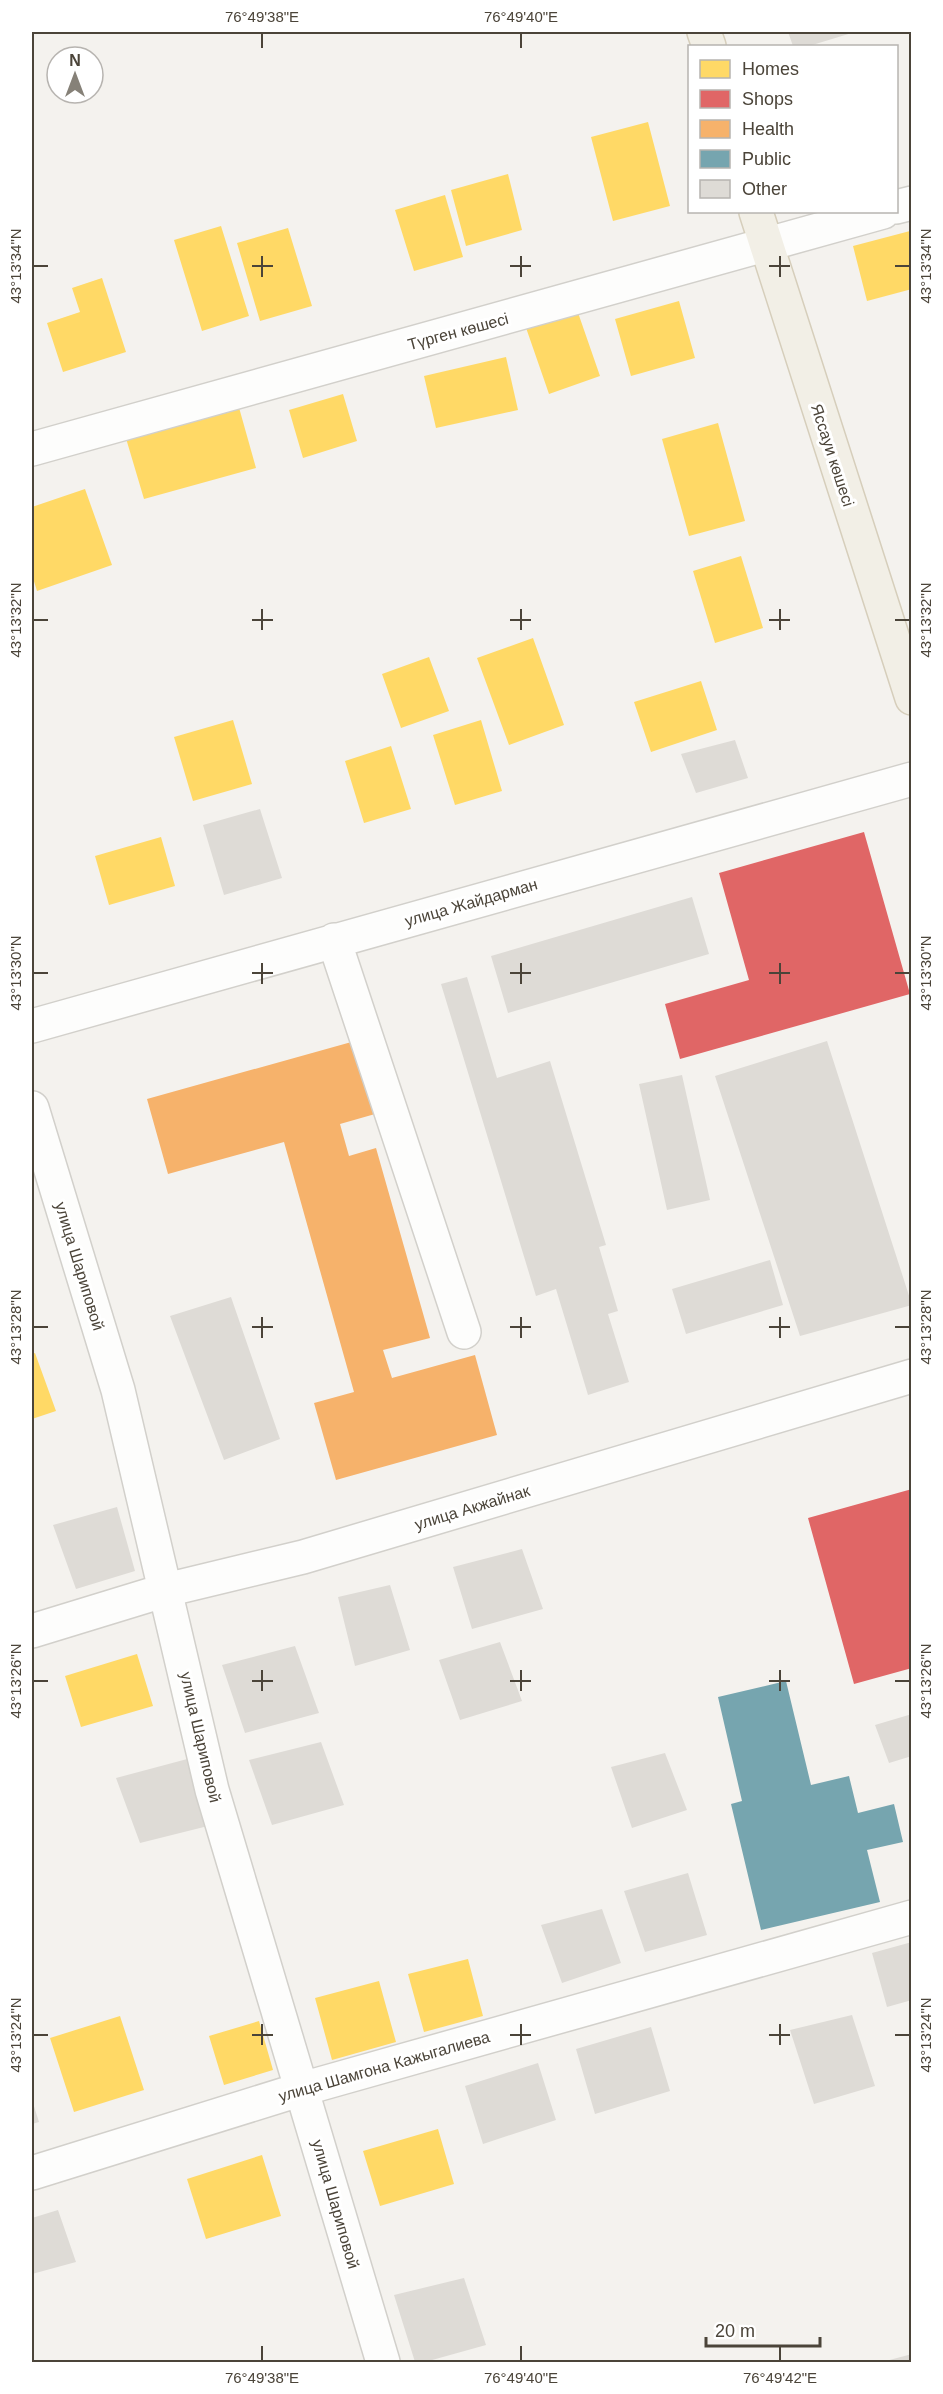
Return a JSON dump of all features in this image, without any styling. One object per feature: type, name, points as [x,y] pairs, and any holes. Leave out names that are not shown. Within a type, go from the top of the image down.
[{"type":"main road","name":"Яссауи көшесі","points":[[756,213],[912,698]]},
{"type":"street","name":"Түрген көшесі","points":[[32,449],[880,213]]},
{"type":"street","name":"улица Жайдарман","points":[[32,1026],[912,779]]},
{"type":"street","points":[[334,940],[464,1332]]},
{"type":"street","name":"улица Шариповой","points":[[32,1108],[118,1390],[212,1790],[383,2362]]},
{"type":"street","name":"улица Акжайнак","points":[[32,1631],[166,1590],[315,1553],[912,1376]]},
{"type":"street","name":"улица Шамгона Кажыгалиева","points":[[32,2173],[302,2089],[912,1917]]},
{"type":"building: Homes","points":[[648,122],[670,206],[613,221],[591,137]]},
{"type":"building: Homes","points":[[508,174],[522,230],[466,246],[451,190]]},
{"type":"building: Homes","points":[[445,195],[463,257],[414,271],[395,210]]},
{"type":"building: Homes","points":[[221,226],[249,316],[202,331],[174,240]]},
{"type":"building: Homes","points":[[288,228],[312,306],[260,321],[237,243]]},
{"type":"building: Homes","points":[[910,231],[912,289],[867,301],[853,246]]},
{"type":"building: Homes","points":[[102,278],[126,352],[63,372],[47,323],[80,312],[72,288]]},
{"type":"building: Homes","points":[[679,301],[695,358],[631,376],[615,319]]},
{"type":"building: Homes","points":[[575,304],[600,376],[549,394],[524,322]]},
{"type":"building: Homes","points":[[506,357],[518,410],[436,428],[424,376]]},
{"type":"building: Homes","points":[[343,394],[357,441],[303,458],[289,410]]},
{"type":"building: Homes","points":[[238,404],[256,468],[144,499],[125,435]]},
{"type":"building: Homes","points":[[718,423],[745,521],[689,536],[662,439]]},
{"type":"building: Homes","points":[[85,489],[112,565],[37,591],[32,575],[32,507]]},
{"type":"building: Homes","points":[[741,556],[763,628],[715,643],[693,571]]},
{"type":"building: Homes","points":[[533,638],[564,725],[509,745],[477,658]]},
{"type":"building: Homes","points":[[429,657],[449,711],[401,728],[382,674]]},
{"type":"building: Homes","points":[[701,681],[717,730],[651,752],[634,702]]},
{"type":"building: Homes","points":[[233,720],[252,784],[193,801],[174,737]]},
{"type":"building: Homes","points":[[481,720],[502,791],[455,805],[433,735]]},
{"type":"building: Homes","points":[[391,746],[411,809],[364,823],[345,761]]},
{"type":"building: Homes","points":[[161,837],[175,886],[109,905],[95,856]]},
{"type":"building: Homes","points":[[35,1353],[56,1411],[32,1419],[32,1354]]},
{"type":"building: Homes","points":[[137,1654],[153,1706],[81,1727],[65,1676]]},
{"type":"building: Homes","points":[[468,1959],[483,2016],[424,2032],[408,1974]]},
{"type":"building: Homes","points":[[379,1981],[396,2042],[332,2060],[315,1998]]},
{"type":"building: Homes","points":[[120,2016],[144,2090],[74,2112],[50,2038]]},
{"type":"building: Homes","points":[[259,2021],[273,2070],[224,2085],[209,2036]]},
{"type":"building: Homes","points":[[438,2129],[454,2184],[380,2206],[363,2151]]},
{"type":"building: Homes","points":[[262,2155],[281,2216],[206,2239],[187,2179]]},
{"type":"building: Shops","points":[[864,832],[910,994],[680,1059],[665,1004],[749,980],[719,873]]},
{"type":"building: Shops","points":[[912,1489],[912,1668],[854,1684],[808,1518]]},
{"type":"building: Health","points":[[355,1041],[375,1114],[340,1124],[349,1156],[376,1148],[430,1338],[383,1350],[392,1378],[475,1355],[497,1435],[336,1480],[314,1403],[354,1392],[284,1142],[168,1174],[147,1099]]},
{"type":"building: Public","points":[[786,1681],[811,1785],[849,1776],[858,1813],[894,1804],[903,1842],[867,1850],[880,1902],[761,1930],[731,1804],[742,1801],[718,1697]]},
{"type":"building: Other","points":[[788,32],[855,32],[812,45],[793,45]]},
{"type":"building: Other","points":[[735,740],[748,778],[696,793],[681,754]]},
{"type":"building: Other","points":[[260,809],[282,878],[224,895],[203,825]]},
{"type":"building: Other","points":[[692,897],[709,954],[508,1013],[491,956]]},
{"type":"building: Other","points":[[467,977],[497,1078],[550,1061],[606,1245],[599,1247],[618,1311],[608,1314],[629,1382],[588,1395],[556,1289],[536,1296],[441,984]]},
{"type":"building: Other","points":[[827,1041],[912,1305],[800,1336],[715,1076]]},
{"type":"building: Other","points":[[682,1075],[710,1200],[667,1210],[639,1084]]},
{"type":"building: Other","points":[[770,1260],[783,1305],[686,1334],[672,1289]]},
{"type":"building: Other","points":[[231,1297],[280,1439],[224,1460],[170,1316]]},
{"type":"building: Other","points":[[117,1507],[135,1571],[76,1589],[53,1525]]},
{"type":"building: Other","points":[[522,1549],[543,1609],[472,1629],[453,1567]]},
{"type":"building: Other","points":[[390,1585],[410,1650],[355,1666],[338,1597]]},
{"type":"building: Other","points":[[500,1642],[522,1701],[460,1720],[439,1660]]},
{"type":"building: Other","points":[[295,1646],[319,1713],[245,1733],[222,1665]]},
{"type":"building: Other","points":[[912,1714],[912,1756],[889,1763],[875,1725]]},
{"type":"building: Other","points":[[321,1742],[344,1805],[272,1825],[249,1760]]},
{"type":"building: Other","points":[[665,1753],[687,1810],[632,1828],[611,1767]]},
{"type":"building: Other","points":[[191,1758],[212,1825],[140,1843],[116,1778]]},
{"type":"building: Other","points":[[688,1873],[707,1935],[645,1952],[624,1891]]},
{"type":"building: Other","points":[[602,1909],[621,1963],[562,1983],[541,1925]]},
{"type":"building: Other","points":[[912,1942],[912,2000],[887,2007],[872,1953]]},
{"type":"building: Other","points":[[852,2015],[875,2086],[814,2104],[790,2030]]},
{"type":"building: Other","points":[[651,2027],[670,2091],[595,2114],[576,2049]]},
{"type":"building: Other","points":[[538,2063],[556,2120],[483,2144],[465,2086]]},
{"type":"building: Other","points":[[32,2100],[39,2122],[32,2124]]},
{"type":"building: Other","points":[[58,2210],[76,2262],[32,2274],[32,2218]]},
{"type":"building: Other","points":[[464,2278],[486,2345],[425,2362],[415,2362],[394,2295]]},
{"type":"building: Other","points":[[912,2354],[912,2362],[882,2362]]}]
